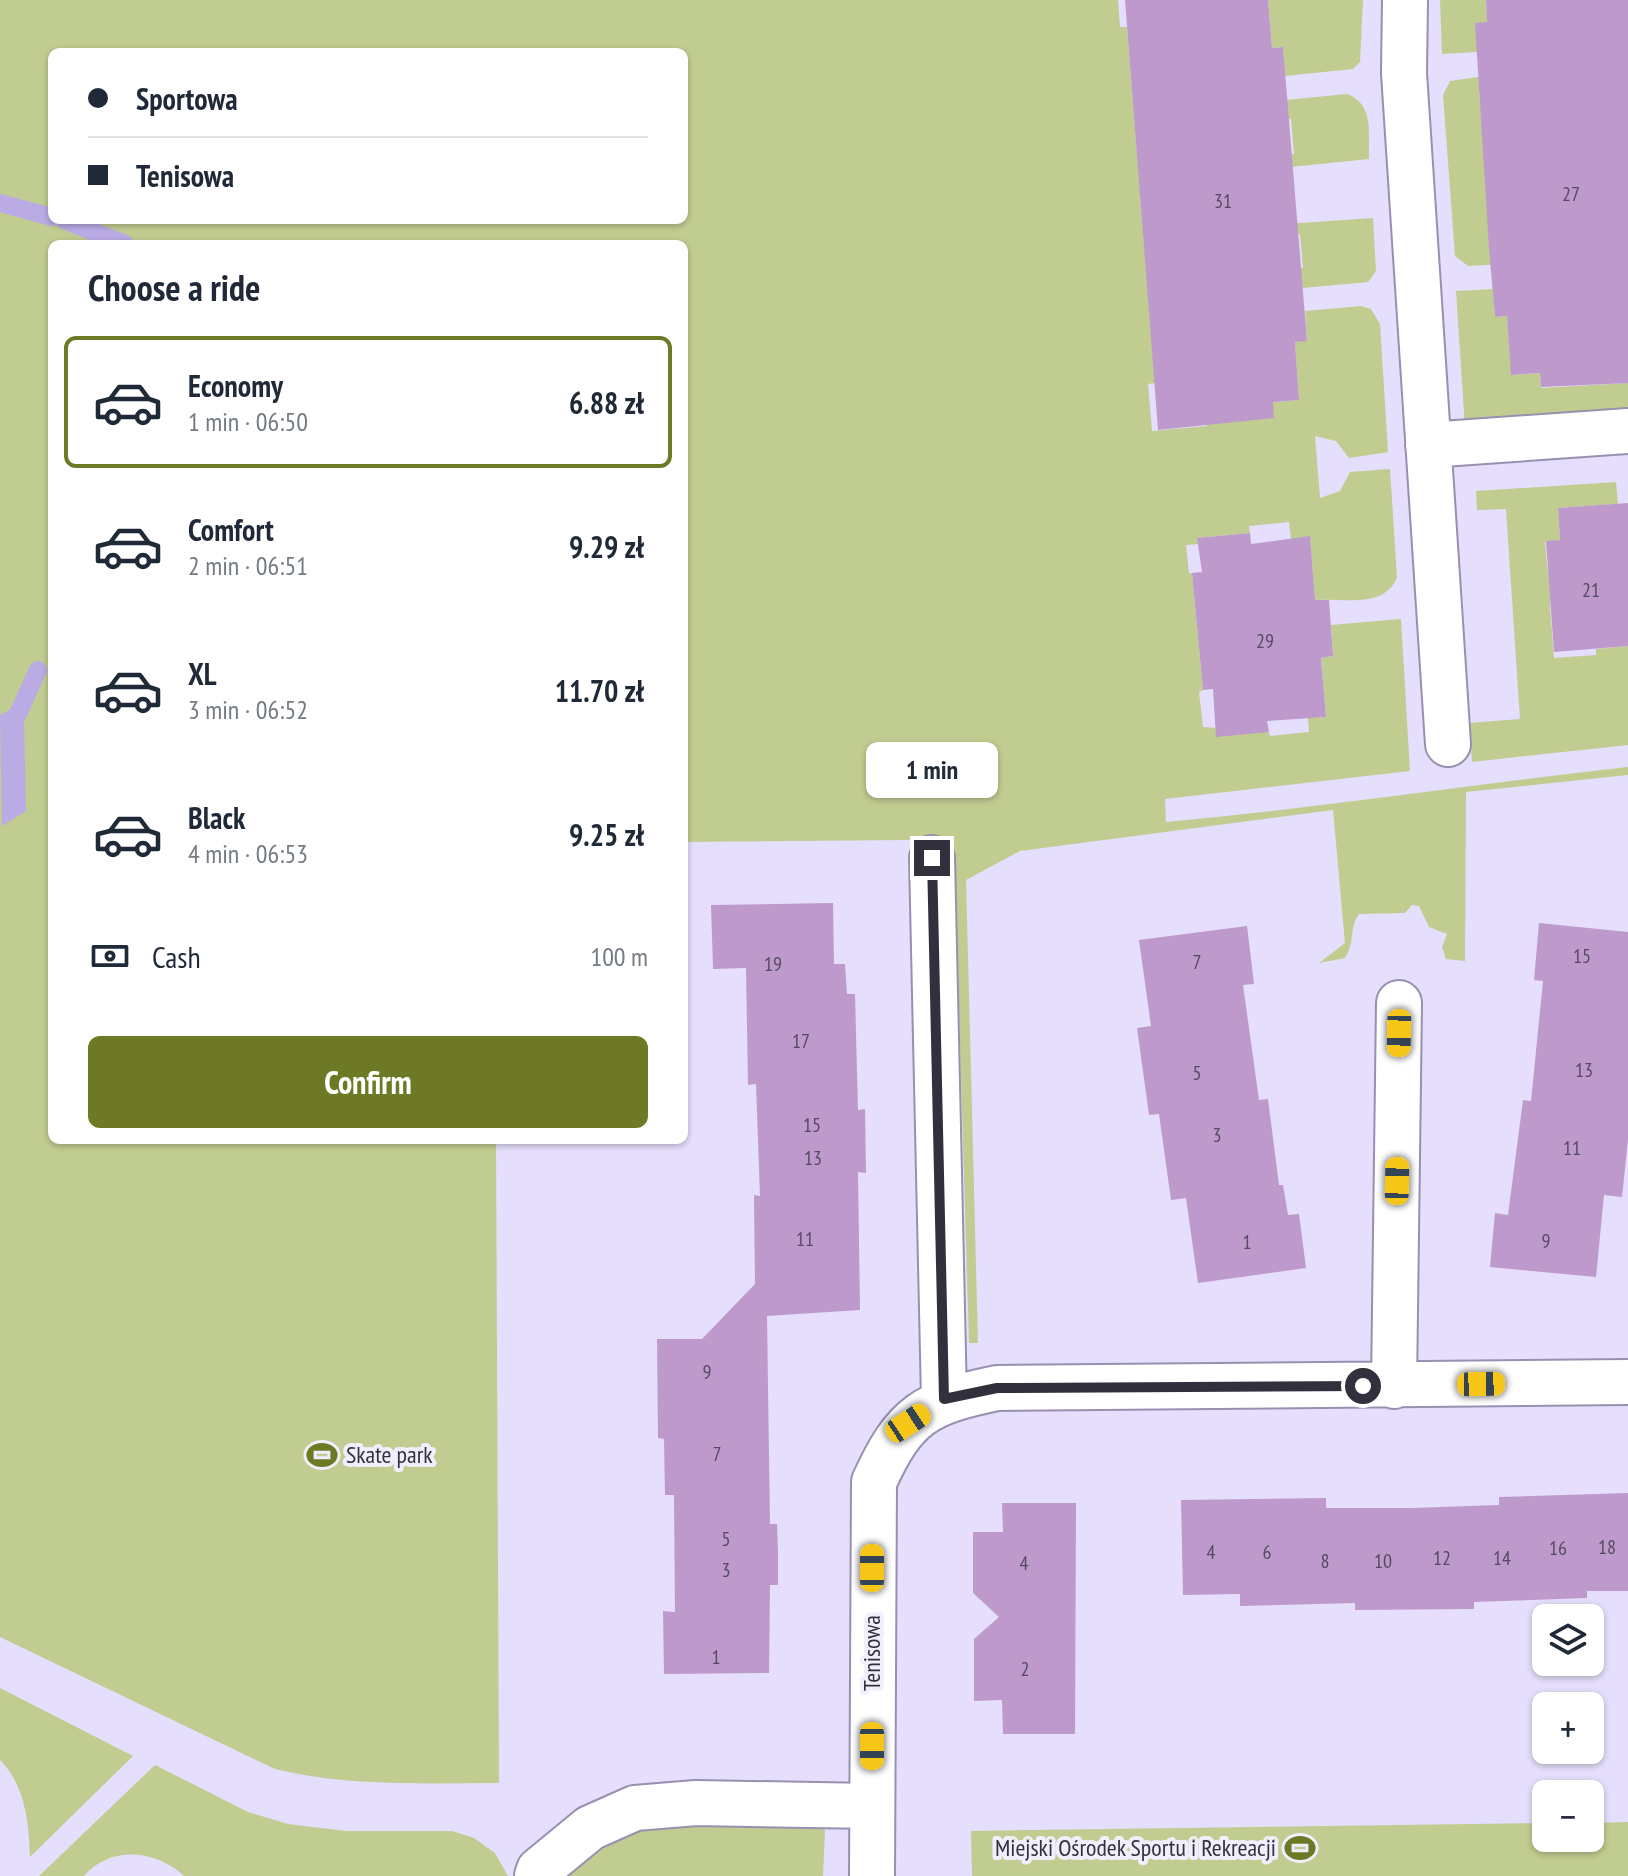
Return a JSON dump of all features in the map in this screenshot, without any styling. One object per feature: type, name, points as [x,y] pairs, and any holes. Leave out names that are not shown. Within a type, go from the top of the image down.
[{"type":"street","points":[[1405,0],[1404,73],[1448,744]]},
{"type":"street","points":[[1428,445],[1628,431]]},
{"type":"street","points":[[932,858],[944,1399],[997,1388],[1628,1382]]},
{"type":"street","points":[[1394,1386],[1399,1003]]},
{"type":"street","name":"Tenisowa","points":[[872,1876],[874,1482],[887,1453],[908,1423],[944,1399]]},
{"type":"street","points":[[537,1876],[539,1870],[590,1828],[635,1808],[696,1803],[872,1806]]},
{"type":"green space","points":[[0,0],[1118,0],[1120,27],[1127,27],[1155,383],[1148,384],[1152,431],[1207,426],[1207,419],[1273,418],[1273,402],[1299,400],[1295,342],[1307,340],[1305,311],[1361,306],[1371,309],[1380,324],[1388,452],[1349,458],[1336,441],[1315,436],[1320,498],[1340,491],[1350,472],[1390,469],[1397,577],[1383,594],[1373,598],[1315,600],[1310,537],[1291,539],[1289,522],[1249,526],[1250,533],[1197,538],[1198,544],[1186,545],[1189,573],[1192,573],[1203,690],[1199,692],[1203,727],[1269,732],[1270,736],[1309,732],[1308,718],[1326,717],[1321,658],[1333,656],[1331,625],[1401,619],[1410,771],[1165,799],[1166,822],[1628,767],[1628,775],[1466,792],[1465,961],[1446,959],[1442,947],[1447,934],[1429,927],[1419,906],[1412,905],[1405,913],[1359,914],[1345,958],[1319,963],[1345,943],[1333,810],[1020,851],[966,880],[978,1343],[969,1343],[954,843],[907,840],[688,842],[688,240],[48,240],[48,1144],[496,1144],[499,1783],[359,1781],[275,1769],[0,1637]]},
{"type":"green space","points":[[1268,0],[1363,0],[1360,62],[1353,69],[1285,76],[1283,47],[1272,48]]},
{"type":"green space","points":[[1440,0],[1486,0],[1487,22],[1477,52],[1442,54]]},
{"type":"green space","points":[[1492,75],[1479,93],[1505,264],[1468,266],[1455,256],[1443,95],[1450,81]]},
{"type":"green space","points":[[1347,94],[1362,105],[1366,113],[1369,159],[1281,168],[1280,155],[1294,154],[1291,119],[1277,120],[1275,101]]},
{"type":"green space","points":[[1373,218],[1376,271],[1368,282],[1292,289],[1290,270],[1303,268],[1300,234],[1287,235],[1286,224]]},
{"type":"green space","points":[[1493,289],[1495,317],[1507,316],[1512,375],[1540,373],[1541,388],[1628,383],[1628,417],[1465,428],[1456,291]]},
{"type":"green space","points":[[1616,482],[1618,504],[1558,508],[1560,540],[1545,542],[1548,574],[1553,574],[1550,606],[1554,658],[1596,655],[1596,649],[1628,646],[1628,745],[1472,762],[1469,723],[1520,719],[1506,509],[1477,510],[1476,491]]},
{"type":"green space","points":[[0,1688],[133,1756],[30,1857],[27,1818],[20,1793],[0,1760]]},
{"type":"green space","points":[[155,1765],[248,1812],[288,1824],[346,1831],[452,1831],[474,1838],[495,1853],[508,1876],[184,1876],[160,1861],[134,1855],[107,1859],[84,1876],[39,1876]]},
{"type":"green space","points":[[676,1822],[802,1822],[825,1830],[823,1876],[570,1876],[604,1845],[632,1832]]},
{"type":"green space","name":"Miejski Ośrodek Sportu i Rekreacji","points":[[1628,1822],[1628,1876],[972,1876],[971,1831],[1532,1823],[1532,1852],[1604,1852],[1604,1823]]},
{"type":"shaded area","points":[[9,710],[24,720],[26,811],[2,826],[0,715]]},
{"type":"building","points":[[1125,0],[1268,0],[1272,48],[1283,47],[1307,341],[1295,342],[1299,400],[1273,402],[1274,418],[1158,430]]},
{"type":"building","points":[[1486,0],[1628,0],[1628,383],[1541,387],[1540,373],[1511,375],[1507,316],[1495,317],[1489,248],[1475,23],[1487,22]]},
{"type":"building","points":[[1628,503],[1628,646],[1554,652],[1546,541],[1560,540],[1558,508]]},
{"type":"building","points":[[1250,533],[1251,544],[1310,536],[1315,600],[1329,600],[1333,656],[1321,658],[1326,717],[1267,721],[1269,732],[1216,737],[1213,689],[1203,690],[1192,573],[1202,572],[1197,538]]},
{"type":"building","points":[[833,903],[834,964],[845,964],[847,994],[855,994],[858,1110],[865,1109],[866,1173],[858,1172],[860,1310],[767,1316],[770,1524],[777,1524],[778,1553],[778,1585],[770,1585],[769,1673],[664,1674],[663,1611],[675,1612],[674,1495],[665,1495],[664,1439],[658,1438],[657,1339],[702,1339],[755,1284],[754,1195],[760,1196],[756,1084],[748,1085],[746,968],[713,969],[711,905]]},
{"type":"building","points":[[1539,923],[1628,932],[1628,1140],[1622,1197],[1604,1195],[1596,1277],[1490,1267],[1495,1213],[1508,1215],[1523,1100],[1531,1101],[1543,981],[1534,980]]},
{"type":"building","points":[[1247,926],[1254,984],[1243,985],[1259,1100],[1268,1099],[1279,1185],[1283,1185],[1288,1215],[1299,1214],[1306,1268],[1198,1283],[1186,1198],[1171,1200],[1159,1114],[1149,1115],[1137,1028],[1151,1026],[1139,940]]},
{"type":"building","points":[[1628,1493],[1628,1591],[1587,1591],[1587,1598],[1474,1602],[1474,1609],[1355,1610],[1355,1603],[1240,1606],[1240,1594],[1183,1595],[1181,1500],[1326,1498],[1326,1508],[1411,1508],[1499,1505],[1499,1497]]},
{"type":"building","points":[[1002,1503],[1076,1503],[1075,1734],[1003,1734],[1002,1700],[974,1701],[974,1639],[999,1617],[973,1593],[973,1532],[1003,1532]]},
{"type":"waterway","points":[[0,203],[48,216]]},
{"type":"waterway","points":[[74,224],[115,240]]},
{"type":"waterway","points":[[17,716],[38,670]]},
{"type":"place","name":"Skate park","points":[[322,1455]]},
{"type":"place","name":"Miejski Ośrodek Sportu i Rekreacji","points":[[1300,1848]]},
{"type":"route","points":[[932,858],[944,1399],[997,1388],[1363,1386]]}]
